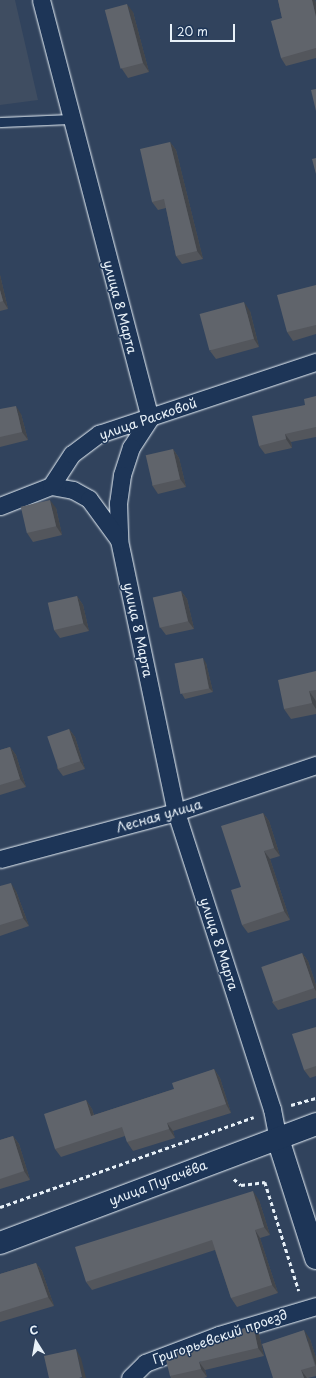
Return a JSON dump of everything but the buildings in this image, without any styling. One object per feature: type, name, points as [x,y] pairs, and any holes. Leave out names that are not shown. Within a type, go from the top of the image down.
[{"type":"main road","name":"улица Пугачёва","points":[[0,1243],[316,1124]]},
{"type":"main road","name":"улица 8 Марта","points":[[278,1139],[316,1258]]},
{"type":"street","name":"улица 8 Марта","points":[[41,0],[150,418],[131,447],[122,475],[118,503],[119,540],[176,812],[272,1109],[278,1139]]},
{"type":"street","name":"улица Расковой","points":[[52,486],[72,454],[99,434],[316,362]]},
{"type":"street","points":[[0,506],[52,486],[73,490],[89,499],[119,540]]},
{"type":"street","name":"Лесная улица","points":[[0,859],[176,812],[316,765]]},
{"type":"street","name":"Григорьевский проезд","points":[[130,1378],[145,1363],[219,1335],[310,1307]]},
{"type":"lane","points":[[0,122],[71,119]]},
{"type":"path","points":[[0,1207],[219,1131],[272,1109],[316,1098]]},
{"type":"path","points":[[233,1176],[241,1186],[265,1182],[310,1307]]},
{"type":"shaded area","points":[[0,0],[15,0],[38,100],[0,105]]}]
